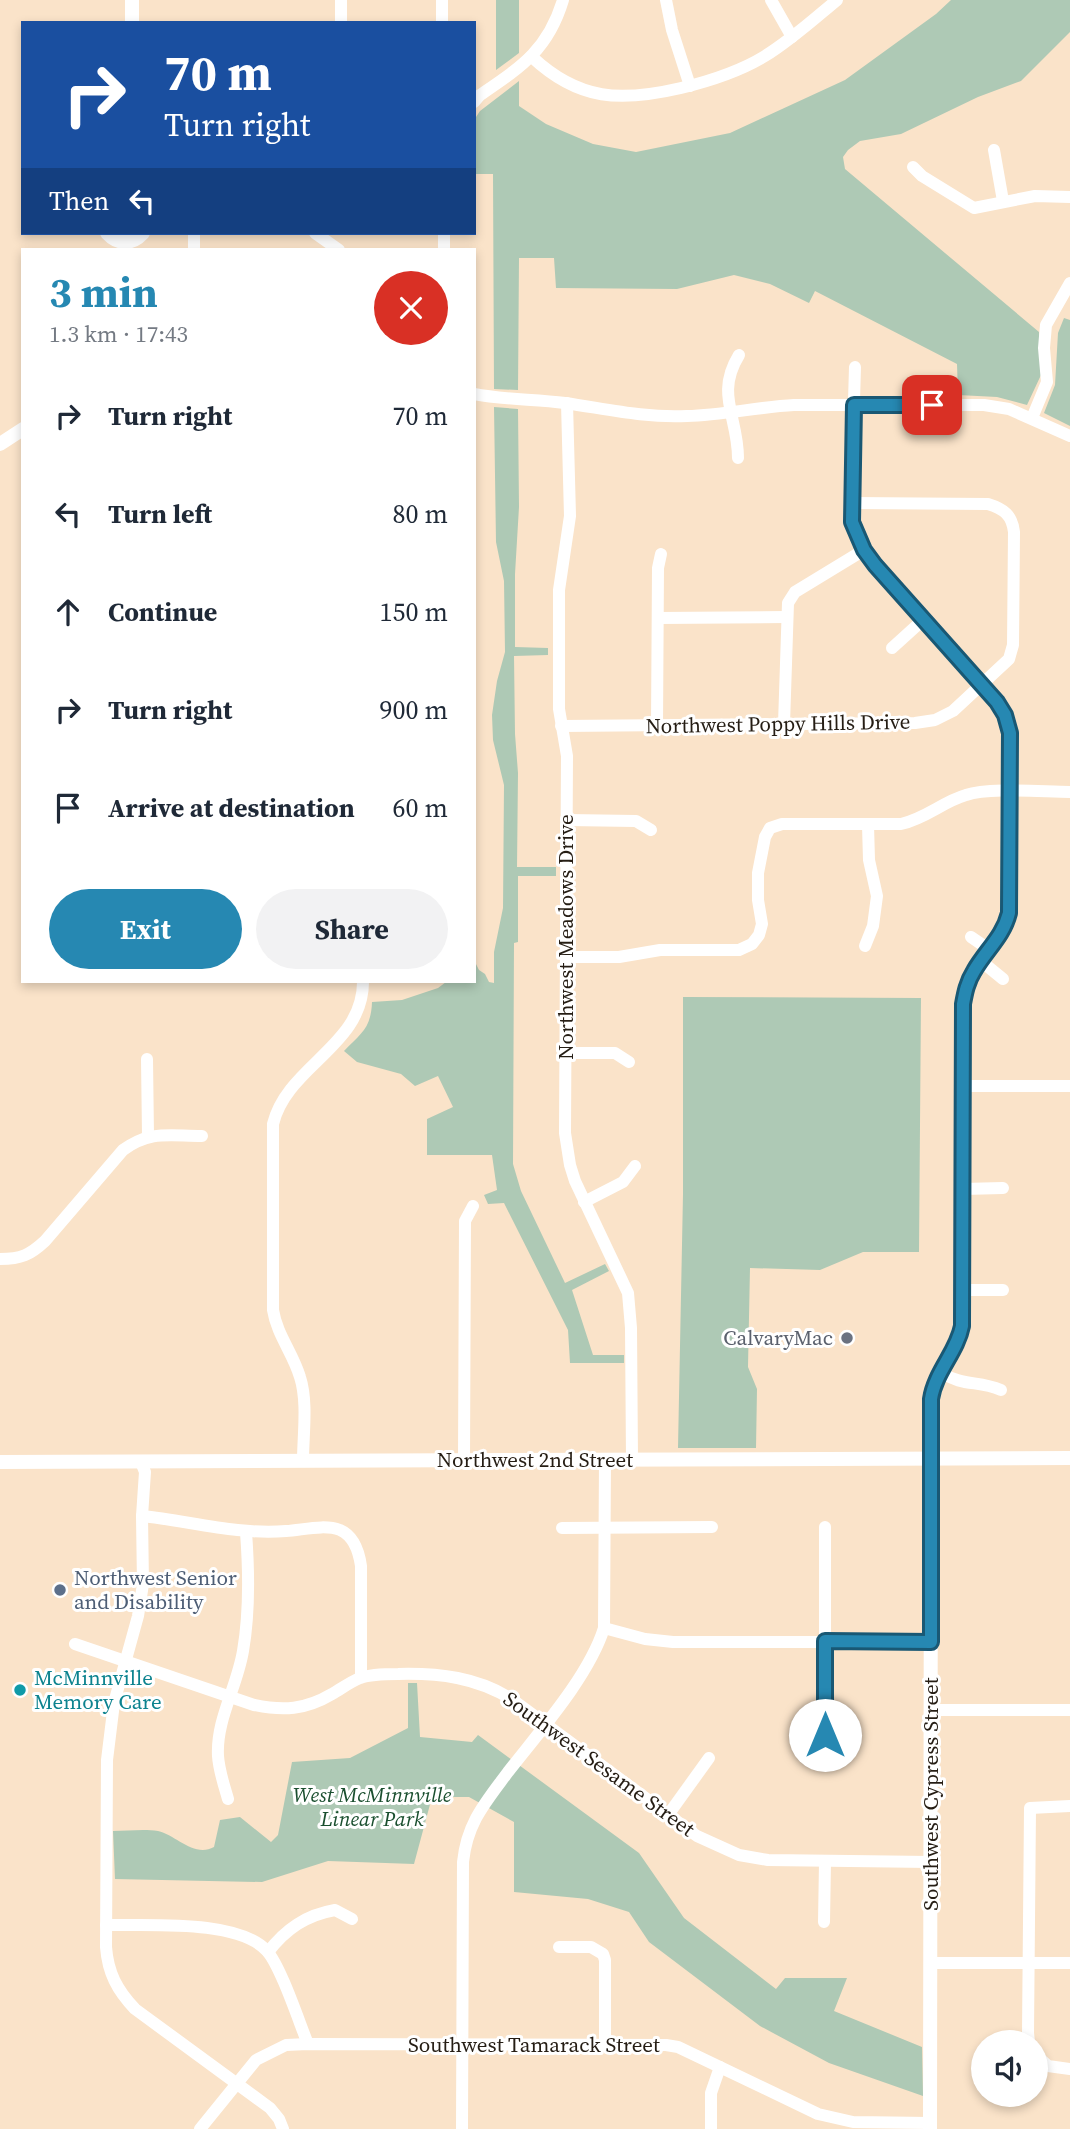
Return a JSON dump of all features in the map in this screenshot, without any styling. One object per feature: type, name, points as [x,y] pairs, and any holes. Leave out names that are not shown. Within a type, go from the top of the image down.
[{"type":"main road","points":[[132,0],[132,21]]},
{"type":"main road","points":[[141,0],[141,21]]},
{"type":"main road","points":[[112,240],[137,241]]},
{"type":"main road","points":[[0,433],[21,421]]},
{"type":"main road","points":[[0,444],[21,430]]},
{"type":"main road","name":"Southwest Cypress Street","points":[[930,2126],[931,1458]]},
{"type":"main road","name":"Northwest 2nd Street","points":[[0,1462],[1070,1458]]},
{"type":"street","points":[[341,0],[341,21]]},
{"type":"street","points":[[442,0],[442,21]]},
{"type":"street","points":[[476,95],[532,57],[551,30],[563,0]]},
{"type":"street","points":[[666,0],[672,30],[690,86]]},
{"type":"street","points":[[771,0],[792,37]]},
{"type":"street","points":[[532,57],[545,70],[597,94],[639,97],[690,86],[744,67],[792,37],[837,0]]},
{"type":"street","points":[[994,150],[1003,201]]},
{"type":"street","points":[[914,167],[922,176],[974,208],[1042,195],[1070,197]]},
{"type":"street","points":[[318,235],[336,248]]},
{"type":"street","points":[[1032,418],[1047,382],[1044,348],[1046,325],[1070,283]]},
{"type":"street","points":[[738,458],[738,441],[727,379],[739,355]]},
{"type":"street","points":[[855,367],[852,522],[864,550],[1001,708],[1010,733],[1009,913],[1006,927],[967,986],[963,1004],[960,1335],[934,1383],[931,1399],[931,1458]]},
{"type":"street","points":[[476,394],[566,403],[612,412],[661,417],[731,412],[764,406],[984,405],[1009,409],[1070,436]]},
{"type":"street","name":"Northwest Meadows Drive","points":[[566,403],[570,516],[559,590],[559,709],[567,756],[566,1148],[584,1202],[628,1293],[631,1328],[632,1460]]},
{"type":"street","name":"Northwest Poppy Hills Drive","points":[[561,726],[915,723],[935,720],[953,711],[1009,659],[1013,645],[1014,532],[1010,516],[1001,508],[988,503],[852,503]]},
{"type":"street","points":[[784,724],[788,603],[795,592],[864,550]]},
{"type":"street","points":[[656,725],[658,568],[661,554]]},
{"type":"street","points":[[658,618],[786,617]]},
{"type":"street","points":[[892,648],[924,619]]},
{"type":"street","points":[[567,957],[632,956],[660,950],[739,950],[752,944],[759,935],[762,924],[758,900],[758,873],[765,837],[770,828],[782,824],[901,824],[919,820],[954,799],[970,793],[1070,792]]},
{"type":"street","points":[[567,820],[636,821],[651,830]]},
{"type":"street","points":[[865,946],[873,926],[877,896],[869,860],[868,825]]},
{"type":"street","points":[[971,937],[1003,979]]},
{"type":"street","points":[[303,1461],[302,1386],[293,1360],[278,1331],[273,1310],[273,1124],[278,1110],[294,1086],[346,1032],[355,1018],[361,1004],[363,983]]},
{"type":"street","points":[[566,1053],[615,1053],[629,1062]]},
{"type":"street","points":[[147,1059],[148,1136]]},
{"type":"street","points":[[963,1086],[1070,1086]]},
{"type":"street","points":[[0,1259],[31,1254],[123,1150],[148,1136],[202,1136]]},
{"type":"street","points":[[584,1202],[624,1182],[635,1166]]},
{"type":"street","points":[[963,1189],[1003,1188]]},
{"type":"street","points":[[464,1460],[465,1221],[473,1206]]},
{"type":"street","points":[[962,1290],[1003,1290]]},
{"type":"street","points":[[940,1372],[958,1382],[986,1384],[1001,1390]]},
{"type":"street","points":[[462,2129],[465,1844],[479,1811],[546,1723],[599,1646],[604,1628],[605,1460]]},
{"type":"street","points":[[141,1462],[145,1472],[142,1516],[143,1584],[127,1662],[114,1703],[107,1760],[106,1947],[110,1972],[123,1997],[135,2009],[270,2108],[283,2129]]},
{"type":"street","points":[[142,1516],[246,1532],[330,1528],[348,1535],[359,1553],[361,1566],[361,1677]]},
{"type":"street","points":[[562,1528],[712,1527]]},
{"type":"street","points":[[825,1527],[825,1759]]},
{"type":"street","points":[[228,1799],[220,1770],[218,1735],[243,1655],[249,1594],[246,1532]]},
{"type":"street","points":[[604,1628],[645,1639],[673,1642],[931,1642]]},
{"type":"street","name":"Southwest Sesame Street","points":[[75,1644],[254,1705],[288,1710],[320,1701],[361,1677],[411,1674],[468,1679],[500,1691],[697,1836],[739,1855],[768,1860],[931,1862]]},
{"type":"street","points":[[932,1710],[1070,1710]]},
{"type":"street","points":[[668,1815],[709,1758]]},
{"type":"street","points":[[1030,2030],[1030,1808],[1070,1806]]},
{"type":"street","points":[[824,1922],[825,1862]]},
{"type":"street","points":[[268,1952],[280,1937],[304,1919],[335,1910],[352,1919]]},
{"type":"street","points":[[106,1925],[228,1930],[256,1941],[268,1952],[308,2044]]},
{"type":"street","points":[[559,1947],[591,1947],[603,1954],[605,2045]]},
{"type":"street","points":[[930,1963],[1070,1963]]},
{"type":"street","name":"Southwest Tamarack Street","points":[[200,2129],[256,2060],[286,2045],[308,2044],[678,2047],[818,2114],[838,2120],[930,2126]]},
{"type":"street","points":[[1048,2066],[1070,2068]]},
{"type":"street","points":[[711,2129],[711,2093],[720,2067]]},
{"type":"green space","points":[[496,0],[519,0],[519,53],[496,70]]},
{"type":"green space","points":[[951,0],[1070,0],[1070,32],[1021,81],[978,97],[901,134],[860,141],[843,157],[845,169],[1039,332],[1041,375],[1027,405],[997,397],[958,395],[957,364],[815,291],[809,303],[770,284],[734,275],[677,289],[556,288],[554,258],[519,258],[518,390],[494,389],[493,174],[476,174],[476,117],[480,111],[519,81],[519,106],[546,124],[593,144],[636,152],[730,133],[845,80],[936,14]]},
{"type":"green space","points":[[1064,318],[1070,320],[1070,426],[1044,413],[1055,385],[1058,333]]},
{"type":"green space","points":[[494,407],[518,409],[519,507],[515,647],[548,648],[548,655],[514,656],[518,773],[517,867],[556,867],[556,876],[518,876],[518,942],[514,943],[513,1164],[521,1191],[565,1283],[605,1264],[609,1271],[572,1290],[593,1355],[624,1355],[624,1363],[570,1363],[568,1330],[504,1203],[488,1204],[484,1195],[497,1190],[492,1155],[427,1155],[427,1119],[453,1107],[438,1076],[415,1086],[401,1074],[357,1062],[344,1051],[367,1025],[372,1002],[402,1000],[438,988],[445,983],[476,983],[476,964],[489,982],[494,983],[494,952],[503,908],[504,785],[493,740],[492,715],[505,652],[504,581],[496,542]]},
{"type":"green space","points":[[683,997],[921,998],[919,1252],[863,1252],[820,1270],[750,1268],[748,1367],[757,1389],[756,1448],[678,1448],[683,1194]]},
{"type":"green space","name":"West McMinnville Linear Park","points":[[408,1683],[417,1683],[420,1737],[472,1742],[478,1735],[639,1853],[684,1918],[776,1989],[785,1978],[847,1978],[834,2011],[922,2047],[923,2096],[829,2063],[760,2026],[649,1942],[629,1912],[588,1899],[514,1892],[514,1822],[469,1797],[432,1797],[414,1864],[328,1861],[262,1882],[115,1879],[113,1831],[158,1831],[192,1848],[207,1850],[214,1847],[220,1820],[240,1817],[271,1842],[278,1835],[292,1762],[350,1758],[408,1728]]},
{"type":"place","name":"CalvaryMac","points":[[847,1338]]},
{"type":"place","name":"Northwest Senior and Disability","points":[[60,1590]]},
{"type":"place","name":"McMinnville Memory Care","points":[[20,1690]]},
{"type":"route","points":[[825,1735],[825,1641],[931,1642],[931,1399],[934,1383],[957,1343],[962,1326],[963,1004],[972,973],[997,942],[1006,927],[1009,913],[1010,733],[1005,715],[983,685],[875,565],[864,550],[852,522],[854,405],[932,405]]}]
